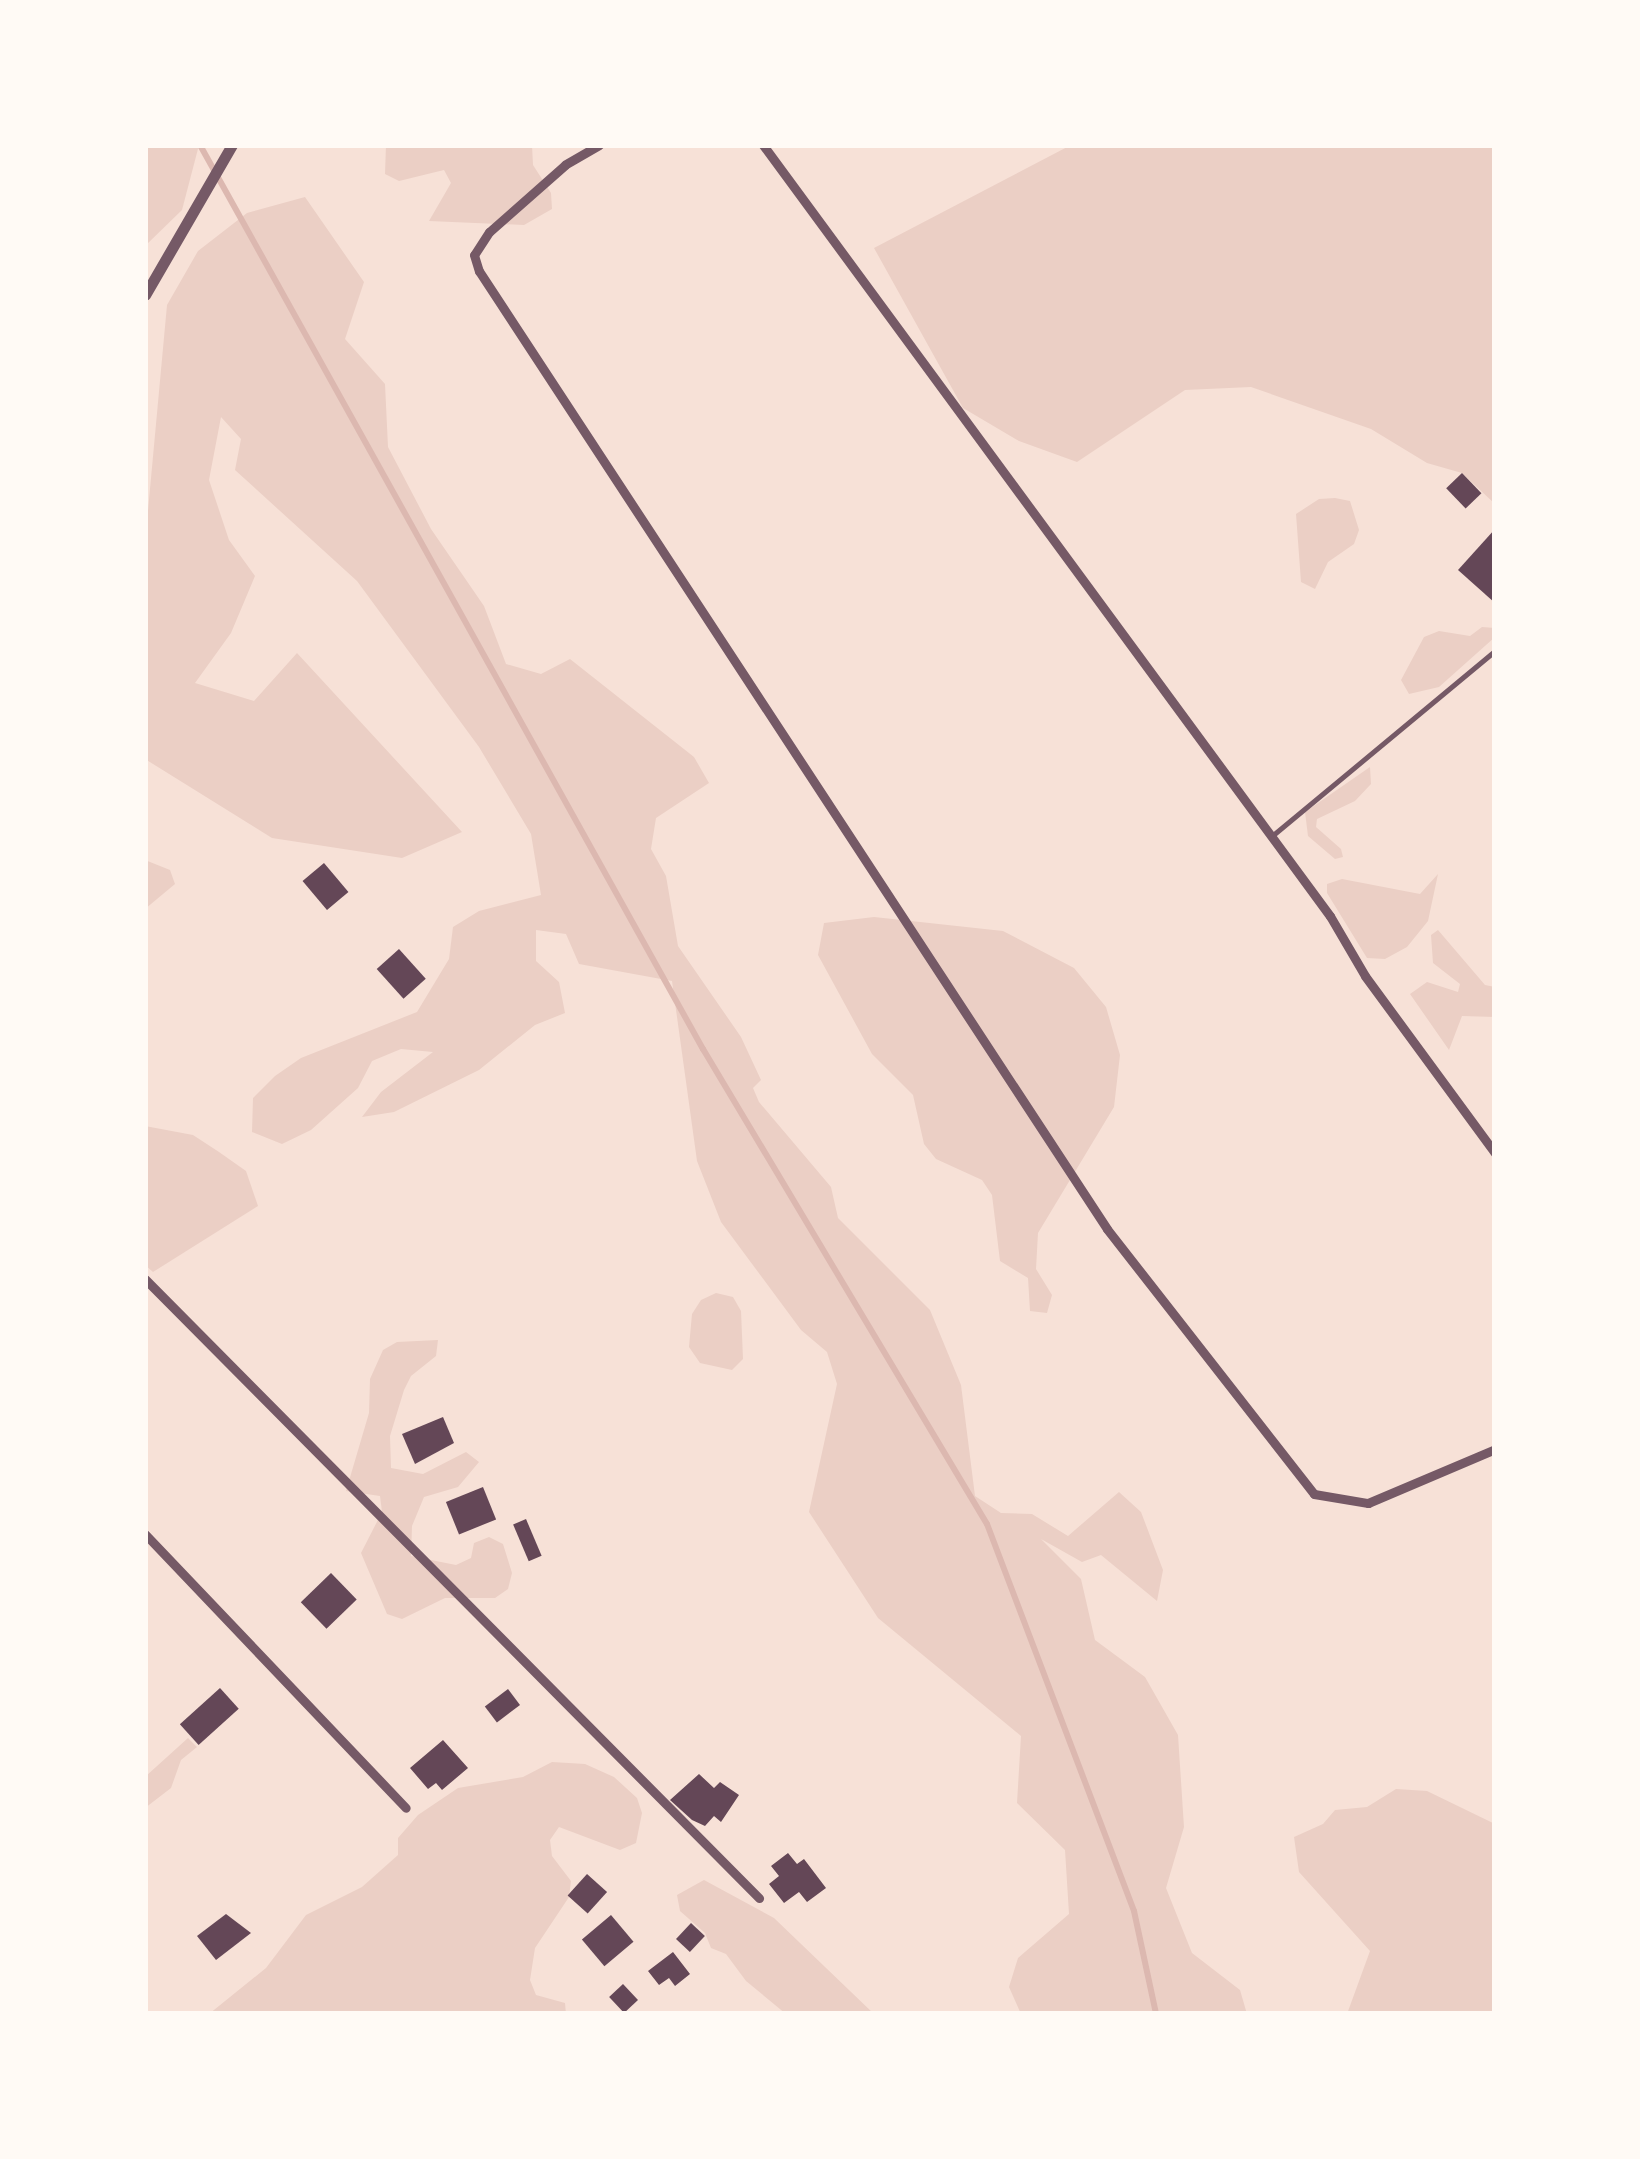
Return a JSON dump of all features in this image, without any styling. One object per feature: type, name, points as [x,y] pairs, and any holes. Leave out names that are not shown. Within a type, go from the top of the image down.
[{"type":"street","points":[[145,295],[232,145]]},
{"type":"street","points":[[599,145],[565,166],[489,232],[474,255],[479,270],[1108,1229],[1314,1494],[1368,1503],[1495,1449]]},
{"type":"street","points":[[763,145],[1270,837],[1495,1154]]},
{"type":"street","points":[[145,1279],[759,1898]]},
{"type":"street","points":[[145,1534],[406,1808]]},
{"type":"lane","points":[[1270,837],[1495,651]]},
{"type":"shaded area","points":[[145,145],[199,145],[182,210],[145,246]]},
{"type":"shaded area","points":[[386,145],[532,145],[533,165],[551,193],[552,209],[524,225],[429,221],[451,183],[444,170],[399,181],[385,174]]},
{"type":"shaded area","points":[[1071,145],[1495,145],[1495,504],[1462,473],[1427,463],[1371,429],[1251,387],[1185,390],[1077,462],[1019,441],[963,408],[874,248]]},
{"type":"shaded area","points":[[305,197],[364,282],[345,339],[385,384],[388,447],[431,529],[484,606],[506,664],[541,674],[570,659],[694,757],[709,783],[656,818],[651,849],[666,876],[678,946],[741,1037],[761,1080],[753,1088],[759,1102],[831,1187],[838,1218],[930,1310],[961,1385],[975,1496],[1001,1513],[1032,1514],[1068,1536],[1119,1492],[1141,1512],[1163,1570],[1157,1601],[1101,1555],[1082,1562],[1041,1539],[1081,1579],[1095,1640],[1145,1677],[1178,1735],[1184,1827],[1166,1888],[1192,1953],[1240,1990],[1247,2014],[1021,2014],[1009,1987],[1018,1958],[1069,1914],[1065,1850],[1017,1803],[1021,1736],[878,1618],[809,1512],[837,1384],[827,1352],[801,1330],[721,1222],[697,1161],[672,981],[579,964],[566,934],[536,930],[536,961],[559,982],[565,1013],[535,1025],[479,1070],[394,1112],[362,1117],[381,1092],[433,1052],[401,1049],[372,1061],[358,1088],[311,1130],[282,1144],[252,1132],[253,1098],[275,1076],[301,1058],[417,1012],[449,959],[453,927],[479,911],[541,895],[531,834],[479,747],[357,581],[235,470],[241,439],[221,417],[209,480],[229,540],[255,576],[231,633],[195,683],[254,701],[297,653],[462,832],[402,858],[272,838],[145,759],[145,543],[167,305],[198,251],[247,213]]},
{"type":"shaded area","points":[[1319,499],[1350,501],[1359,530],[1354,544],[1328,562],[1315,589],[1301,582],[1296,514]]},
{"type":"shaded area","points":[[1482,627],[1495,628],[1495,637],[1439,687],[1409,694],[1401,680],[1424,637],[1439,631],[1470,636]]},
{"type":"shaded area","points":[[1370,767],[1371,784],[1355,801],[1317,819],[1316,827],[1341,849],[1343,857],[1335,859],[1308,836],[1305,812]]},
{"type":"shaded area","points":[[145,860],[170,870],[175,884],[145,909]]},
{"type":"shaded area","points":[[1438,874],[1428,921],[1407,947],[1385,959],[1367,958],[1327,893],[1327,884],[1342,879],[1420,894]]},
{"type":"shaded area","points":[[874,917],[1003,931],[1074,968],[1106,1007],[1120,1055],[1114,1107],[1038,1233],[1036,1269],[1052,1295],[1047,1313],[1030,1311],[1028,1278],[1000,1261],[992,1195],[982,1180],[936,1159],[924,1144],[913,1095],[872,1054],[818,955],[824,923]]},
{"type":"shaded area","points":[[1438,930],[1485,985],[1495,987],[1495,1017],[1462,1016],[1449,1050],[1410,994],[1427,982],[1458,992],[1460,984],[1433,963],[1431,935]]},
{"type":"shaded area","points":[[145,1126],[193,1135],[246,1171],[258,1206],[153,1272],[145,1265]]},
{"type":"shaded area","points":[[716,1293],[733,1297],[741,1311],[743,1359],[732,1370],[700,1363],[689,1347],[692,1314],[701,1300]]},
{"type":"shaded area","points":[[438,1340],[436,1356],[411,1376],[404,1390],[390,1436],[391,1468],[423,1474],[466,1452],[479,1462],[458,1487],[424,1497],[412,1526],[411,1556],[456,1565],[471,1558],[474,1543],[489,1537],[503,1544],[512,1573],[508,1589],[495,1598],[445,1598],[402,1619],[387,1614],[361,1553],[382,1512],[380,1496],[346,1491],[369,1413],[370,1379],[383,1350],[397,1342]]},
{"type":"shaded area","points":[[188,1738],[197,1747],[181,1760],[171,1788],[145,1808],[146,1776]]},
{"type":"shaded area","points":[[552,1762],[585,1764],[614,1777],[637,1798],[642,1813],[636,1843],[620,1850],[559,1827],[550,1840],[552,1856],[571,1881],[569,1897],[535,1948],[530,1980],[536,1995],[565,2003],[566,2014],[209,2014],[266,1968],[306,1915],[362,1887],[398,1855],[398,1838],[418,1815],[458,1788],[523,1777]]},
{"type":"shaded area","points":[[1396,1789],[1427,1791],[1495,1824],[1495,2014],[1347,2014],[1370,1951],[1299,1872],[1294,1837],[1323,1824],[1335,1810],[1367,1807]]},
{"type":"shaded area","points":[[704,1880],[774,1918],[874,2014],[786,2014],[746,1981],[726,1954],[711,1948],[705,1933],[680,1911],[677,1895]]},
{"type":"building","points":[[1462,473],[1481,493],[1466,508],[1446,488]]},
{"type":"building","points":[[1495,529],[1495,603],[1458,570]]},
{"type":"building","points":[[324,863],[348,892],[327,910],[303,881]]},
{"type":"building","points":[[399,949],[426,979],[403,999],[377,969]]},
{"type":"building","points":[[443,1417],[454,1443],[415,1464],[402,1434]]},
{"type":"building","points":[[483,1487],[496,1519],[459,1534],[446,1502]]},
{"type":"building","points":[[526,1519],[542,1556],[529,1561],[513,1524]]},
{"type":"building","points":[[331,1573],[357,1600],[326,1629],[301,1602]]},
{"type":"building","points":[[220,1688],[239,1709],[199,1745],[180,1724]]},
{"type":"building","points":[[508,1689],[520,1705],[497,1722],[485,1706]]},
{"type":"building","points":[[443,1740],[468,1768],[442,1790],[436,1783],[428,1789],[410,1768]]},
{"type":"building","points":[[699,1774],[714,1788],[720,1782],[739,1795],[721,1822],[714,1816],[705,1826],[670,1800]]},
{"type":"building","points":[[788,1853],[797,1864],[804,1859],[826,1888],[807,1902],[799,1892],[784,1903],[769,1884],[779,1876],[771,1866]]},
{"type":"building","points":[[587,1874],[607,1892],[588,1914],[568,1896]]},
{"type":"building","points":[[226,1914],[251,1933],[216,1960],[197,1936]]},
{"type":"building","points":[[611,1915],[633,1942],[604,1966],[582,1939]]},
{"type":"building","points":[[691,1923],[705,1936],[690,1952],[676,1939]]},
{"type":"building","points":[[673,1952],[690,1974],[675,1986],[669,1978],[659,1985],[648,1971]]},
{"type":"building","points":[[623,1984],[638,2000],[624,2013],[609,1997]]},
{"type":"waterway","points":[[200,145],[703,1049],[987,1524],[1134,1911],[1156,2014]]}]
